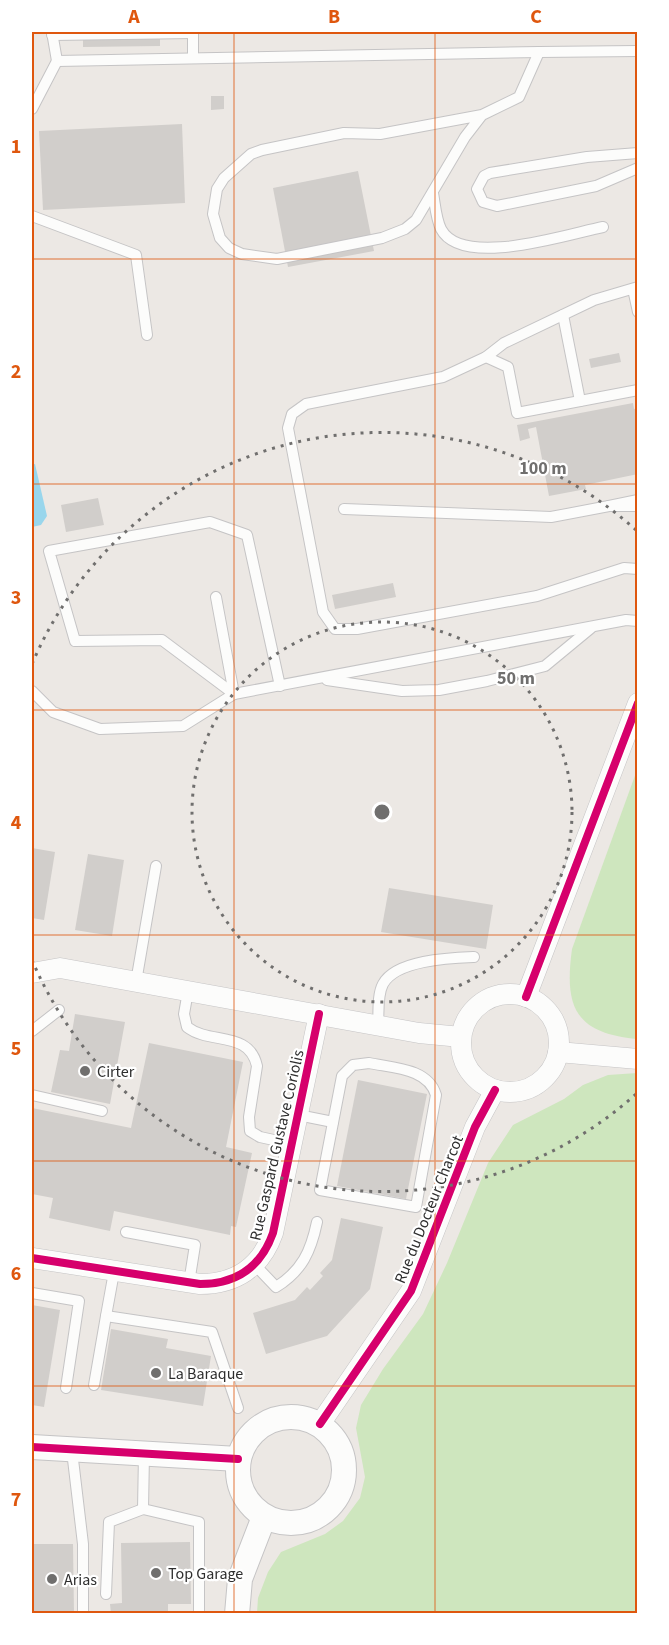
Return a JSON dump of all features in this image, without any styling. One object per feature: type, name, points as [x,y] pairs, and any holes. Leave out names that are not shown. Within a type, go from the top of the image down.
[{"type":"street","points":[[526,997],[636,713]]},
{"type":"street","points":[[32,973],[60,968],[419,1034],[461,1037]]},
{"type":"street","points":[[512,994],[526,997],[539,1003],[552,1019],[559,1038],[558,1052],[552,1068],[542,1080],[528,1089],[511,1092],[495,1090],[482,1084],[469,1070],[461,1050],[461,1037],[465,1023],[484,1001],[497,995],[512,994]]},
{"type":"street","name":"Rue Gaspard Gustave Coriolis","points":[[32,1258],[189,1283],[214,1284],[227,1282],[255,1265],[264,1255],[273,1233],[319,1014]]},
{"type":"street","points":[[558,1052],[638,1059]]},
{"type":"street","name":"Rue du Docteur Charcot","points":[[320,1425],[411,1291],[475,1127],[495,1090]]},
{"type":"street","points":[[296,1416],[320,1425],[337,1441],[345,1464],[342,1487],[330,1507],[310,1520],[287,1524],[264,1517],[247,1502],[238,1482],[238,1459],[249,1436],[270,1420],[296,1416]]},
{"type":"street","points":[[32,1447],[238,1459]]},
{"type":"street","points":[[237,1614],[240,1579],[264,1517]]},
{"type":"lane","points":[[32,109],[57,61],[52,33],[193,32],[193,58]]},
{"type":"lane","points":[[57,61],[638,51]]},
{"type":"lane","points":[[482,115],[450,160],[416,220],[405,230],[382,238],[277,259],[242,254],[229,248],[220,238],[213,214],[217,189],[224,178],[241,161],[262,150],[344,133],[380,134],[482,115],[519,97],[539,52]]},
{"type":"lane","points":[[638,153],[587,157],[490,173],[484,176],[477,189],[483,202],[498,206],[596,186],[638,168]]},
{"type":"lane","points":[[433,193],[440,228],[453,240],[474,248],[519,245],[603,227]]},
{"type":"lane","points":[[32,216],[136,255],[147,335]]},
{"type":"lane","points":[[638,312],[635,288],[594,300],[504,343],[486,357],[442,377],[306,404],[292,414],[288,428],[323,612],[335,628],[357,629],[537,596],[624,568],[638,569]]},
{"type":"lane","points":[[563,315],[580,401]]},
{"type":"lane","points":[[486,357],[508,367],[516,413],[638,390]]},
{"type":"lane","points":[[344,509],[551,518],[638,500]]},
{"type":"lane","points":[[609,507],[638,506]]},
{"type":"lane","points":[[234,694],[162,640],[75,641],[49,551],[210,522],[247,535],[280,686]]},
{"type":"lane","points":[[216,597],[234,694]]},
{"type":"lane","points":[[32,691],[53,712],[100,729],[183,726],[234,694],[626,620],[638,621]]},
{"type":"lane","points":[[317,678],[402,691],[439,690],[487,681],[545,666],[593,626]]},
{"type":"lane","points":[[136,982],[156,866]]},
{"type":"lane","points":[[378,1025],[383,984],[390,976],[403,968],[420,963],[474,957]]},
{"type":"lane","points":[[188,991],[184,1014],[187,1027],[201,1034],[238,1041],[251,1050],[255,1058],[257,1066],[249,1117],[250,1131],[260,1137],[292,1144]]},
{"type":"lane","points":[[32,1031],[59,1010]]},
{"type":"lane","points":[[369,1063],[414,1072],[430,1083],[436,1095],[416,1208],[320,1190],[333,1122],[342,1076],[353,1065],[369,1063]]},
{"type":"lane","points":[[32,1095],[102,1111]]},
{"type":"lane","points":[[298,1114],[333,1122]]},
{"type":"lane","points":[[255,1265],[276,1287],[288,1280],[307,1257],[317,1222]]},
{"type":"lane","points":[[126,1232],[195,1245],[189,1283]]},
{"type":"lane","points":[[94,1385],[114,1272]]},
{"type":"lane","points":[[32,1293],[80,1301],[66,1388]]},
{"type":"lane","points":[[106,1316],[212,1332],[237,1408]]},
{"type":"lane","points":[[72,1451],[83,1544],[83,1614]]},
{"type":"lane","points":[[143,1509],[144,1455]]},
{"type":"lane","points":[[106,1594],[109,1522],[143,1509],[199,1522],[199,1614]]},
{"type":"green space","points":[[637,770],[638,1039],[600,1031],[587,1023],[578,1014],[570,987],[572,949]]},
{"type":"green space","points":[[637,1073],[637,1613],[257,1613],[258,1598],[268,1572],[281,1552],[325,1534],[343,1521],[360,1498],[365,1477],[356,1428],[361,1405],[383,1369],[423,1314],[447,1263],[488,1163],[513,1125],[564,1099],[583,1085],[608,1075]]},
{"type":"water","points":[[35,464],[47,516],[41,525],[32,527],[32,465]]},
{"type":"building","points":[[83,32],[160,32],[160,46],[83,47]]},
{"type":"building","points":[[211,96],[224,96],[224,109],[211,110]]},
{"type":"building","points":[[182,124],[185,203],[43,210],[39,131]]},
{"type":"building","points":[[358,171],[374,251],[288,267],[273,188]]},
{"type":"building","points":[[619,353],[621,362],[591,368],[589,359]]},
{"type":"building","points":[[633,403],[634,409],[638,408],[638,474],[585,485],[586,489],[549,496],[536,427],[528,429],[530,438],[520,441],[517,425]]},
{"type":"building","points":[[98,498],[104,525],[66,532],[61,505]]},
{"type":"building","points":[[393,583],[396,597],[335,609],[332,595]]},
{"type":"building","points":[[32,848],[55,852],[44,920],[32,918]]},
{"type":"building","points":[[88,854],[124,860],[112,936],[75,930]]},
{"type":"building","points":[[389,888],[493,905],[486,949],[381,932]]},
{"type":"building","name":"Cirter","points":[[75,1014],[125,1022],[110,1104],[51,1092],[60,1050],[69,1051]]},
{"type":"building","points":[[149,1043],[243,1062],[226,1147],[252,1153],[236,1227],[231,1226],[230,1235],[114,1211],[110,1231],[49,1218],[53,1198],[32,1194],[32,1108],[131,1128]]},
{"type":"building","points":[[358,1080],[427,1094],[406,1199],[337,1186]]},
{"type":"building","points":[[341,1218],[383,1227],[370,1289],[327,1336],[266,1354],[253,1313],[295,1300],[307,1287],[310,1290],[323,1276],[320,1273],[332,1260]]},
{"type":"building","points":[[32,1305],[60,1310],[44,1407],[32,1405]]},
{"type":"building","name":"La Baraque","points":[[111,1329],[168,1339],[166,1348],[211,1356],[203,1406],[101,1390]]},
{"type":"building","name":"Top Garage","points":[[190,1542],[191,1604],[168,1604],[168,1614],[111,1614],[110,1604],[122,1603],[121,1543]]},
{"type":"building","name":"Arias","points":[[32,1544],[73,1544],[74,1614],[32,1614]]},
{"type":"cycle path","points":[[526,997],[638,703]]},
{"type":"cycle path","points":[[32,1258],[200,1284],[225,1281],[246,1271],[262,1255],[273,1233],[319,1014]]},
{"type":"cycle path","points":[[320,1424],[411,1291],[475,1127],[495,1090]]},
{"type":"cycle path","points":[[32,1447],[238,1459]]},
{"type":"place","name":"Cirter","points":[[85,1071]]},
{"type":"place","name":"La Baraque","points":[[156,1373]]},
{"type":"place","name":"Top Garage","points":[[156,1573]]},
{"type":"place","name":"Arias","points":[[52,1579]]}]
